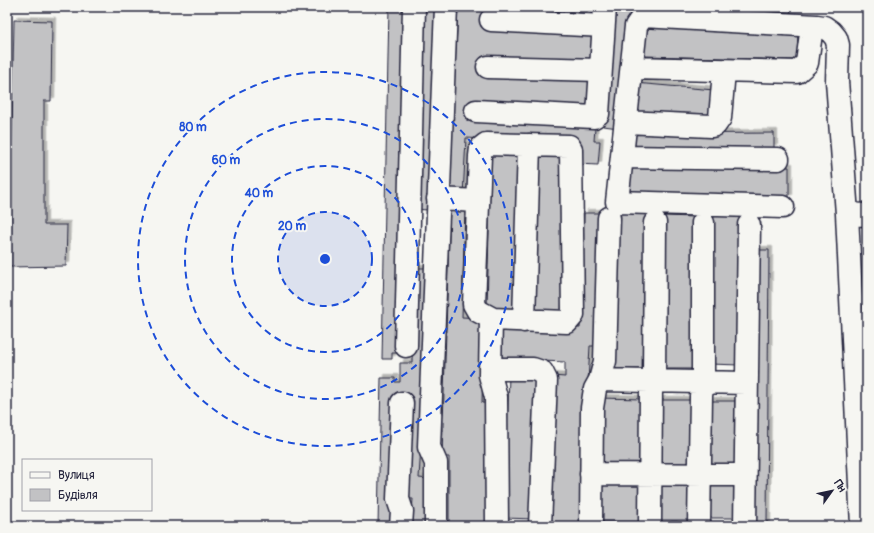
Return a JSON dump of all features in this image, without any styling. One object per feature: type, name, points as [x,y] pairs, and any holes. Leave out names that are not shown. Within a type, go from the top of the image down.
[{"type":"lane","points":[[406,346],[414,7]]},
{"type":"lane","points":[[436,526],[436,463],[429,447],[446,7]]},
{"type":"lane","points":[[476,112],[594,117],[598,114],[604,16],[491,20]]},
{"type":"lane","points":[[783,207],[617,202],[636,26],[643,16],[824,27],[836,38],[838,45],[837,81],[857,215],[862,526]]},
{"type":"lane","points":[[632,68],[792,72],[801,70],[807,63],[812,26]]},
{"type":"lane","points":[[488,67],[600,70]]},
{"type":"lane","points":[[626,122],[715,125],[720,118],[724,71]]},
{"type":"lane","points":[[486,144],[529,145],[568,146],[571,149],[573,315],[567,322],[524,321],[491,318],[478,311],[474,304],[481,148],[486,144]]},
{"type":"lane","points":[[524,321],[529,145]]},
{"type":"lane","points":[[622,157],[778,159]]},
{"type":"lane","points":[[438,199],[478,201]]},
{"type":"lane","points":[[591,526],[592,408],[594,389],[600,380],[605,361],[608,218]]},
{"type":"lane","points":[[650,526],[651,390],[654,381],[655,223]]},
{"type":"lane","points":[[699,526],[701,396],[703,382],[703,223]]},
{"type":"lane","points":[[745,526],[749,225]]},
{"type":"lane","points":[[491,318],[490,369],[496,397],[497,526]]},
{"type":"lane","points":[[490,369],[533,369],[542,372],[546,380],[540,526]]},
{"type":"lane","points":[[600,380],[746,383]]},
{"type":"lane","points":[[401,526],[402,511],[398,499],[402,403]]},
{"type":"lane","points":[[591,474],[745,475]]},
{"type":"building","points":[[389,7],[405,7],[398,353],[392,353],[392,359],[382,359]]},
{"type":"building","points":[[420,7],[435,7],[428,210],[413,209]]},
{"type":"building","points":[[458,7],[593,7],[591,62],[481,57],[481,74],[590,80],[589,111],[468,105],[467,121],[595,128],[594,141],[600,141],[598,165],[576,164],[577,143],[466,138],[463,196],[449,195]]},
{"type":"building","points":[[614,7],[631,7],[619,128],[603,126]]},
{"type":"building","points":[[14,20],[52,21],[51,101],[44,101],[44,225],[67,225],[66,266],[9,267]]},
{"type":"building","points":[[645,25],[798,30],[797,60],[644,56]]},
{"type":"building","points":[[635,83],[714,90],[711,121],[632,114]]},
{"type":"building","points":[[774,133],[774,148],[632,148],[631,134]]},
{"type":"building","points":[[491,148],[522,149],[519,311],[487,310]]},
{"type":"building","points":[[536,150],[567,151],[561,317],[530,316]]},
{"type":"building","points":[[625,166],[789,167],[789,198],[625,198]]},
{"type":"building","points":[[450,204],[465,205],[462,317],[481,318],[483,356],[482,403],[486,403],[485,434],[489,434],[488,523],[449,523],[449,457],[442,457]]},
{"type":"building","points":[[584,213],[600,213],[596,346],[590,346],[580,526],[549,526],[553,376],[565,377],[565,362],[497,359],[498,326],[580,328]]},
{"type":"building","points":[[615,213],[648,213],[647,369],[614,369]]},
{"type":"building","points":[[711,215],[740,215],[739,365],[710,364]]},
{"type":"building","points":[[662,216],[696,217],[695,369],[661,369]]},
{"type":"building","points":[[754,250],[769,250],[767,526],[751,526]]},
{"type":"building","points":[[414,268],[429,268],[419,478],[429,479],[426,526],[411,526],[413,499],[404,499],[411,396],[395,395],[392,526],[378,526],[381,378],[395,378],[395,382],[400,382],[400,363],[412,363]]},
{"type":"building","points":[[509,376],[538,377],[534,519],[504,518]]},
{"type":"building","points":[[598,398],[643,399],[643,467],[598,467]]},
{"type":"building","points":[[657,400],[691,400],[691,467],[657,467]]},
{"type":"building","points":[[706,401],[735,401],[735,468],[706,468]]},
{"type":"building","points":[[660,481],[689,481],[689,520],[661,520]]},
{"type":"building","points":[[706,481],[736,482],[736,518],[706,518]]},
{"type":"building","points":[[600,482],[643,482],[643,522],[600,522]]}]
